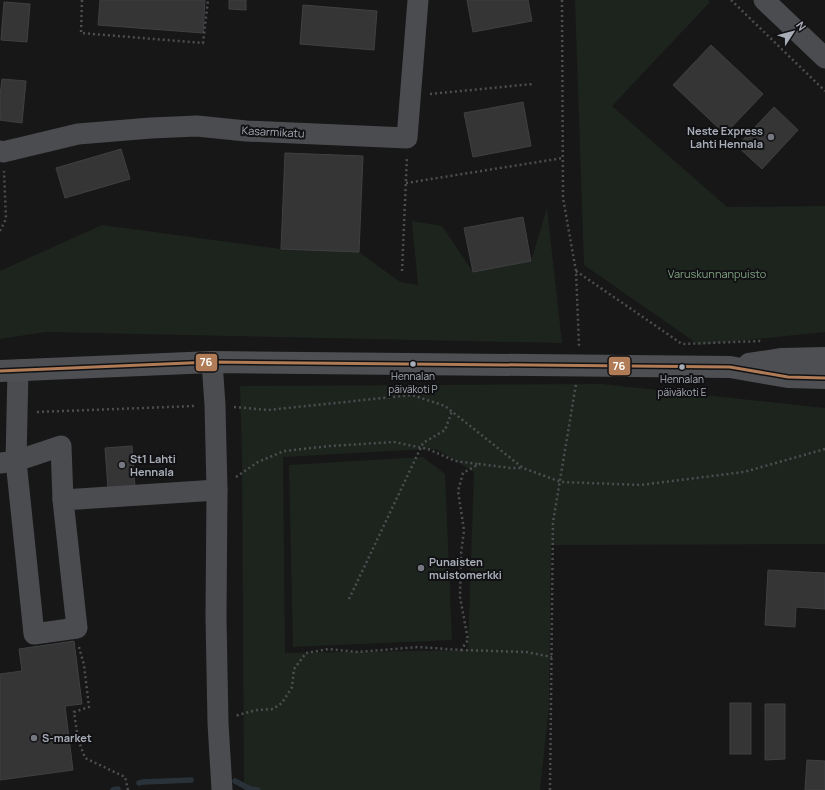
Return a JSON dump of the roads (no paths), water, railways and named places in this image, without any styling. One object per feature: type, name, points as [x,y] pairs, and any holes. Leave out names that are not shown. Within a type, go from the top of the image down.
[{"type":"main road","points":[[730,367],[782,359],[825,358]]},
{"type":"main road","points":[[9,370],[212,362],[730,367],[788,377],[825,378]]},
{"type":"street","name":"Kasarmikatu","points":[[1,151],[78,134],[197,126],[246,131],[407,138],[418,0]]},
{"type":"street","points":[[764,0],[825,58]]},
{"type":"street","points":[[212,362],[216,405],[216,617],[219,743],[222,790]]},
{"type":"street","points":[[8,462],[60,446],[63,500],[78,628],[34,634],[8,462],[16,413],[9,370]]},
{"type":"street","points":[[63,500],[217,490]]},
{"type":"waterway","points":[[139,783],[191,780]]},
{"type":"waterway","points":[[235,781],[250,789],[258,790]]},
{"type":"waterway","points":[[113,790],[118,789]]},
{"type":"place","name":"Neste Express Lahti Hennala","points":[[771,137]]},
{"type":"place","name":"Hennalan päiväkoti P","points":[[413,364]]},
{"type":"place","name":"Hennalan päiväkoti E","points":[[682,367]]},
{"type":"place","name":"St1 Lahti Hennala","points":[[122,465]]},
{"type":"place","name":"Punaisten muistomerkki","points":[[421,568]]},
{"type":"place","name":"S-market","points":[[34,738]]},
{"type":"park label","name":"Varuskunnanpuisto","points":[[717,274]]}]
